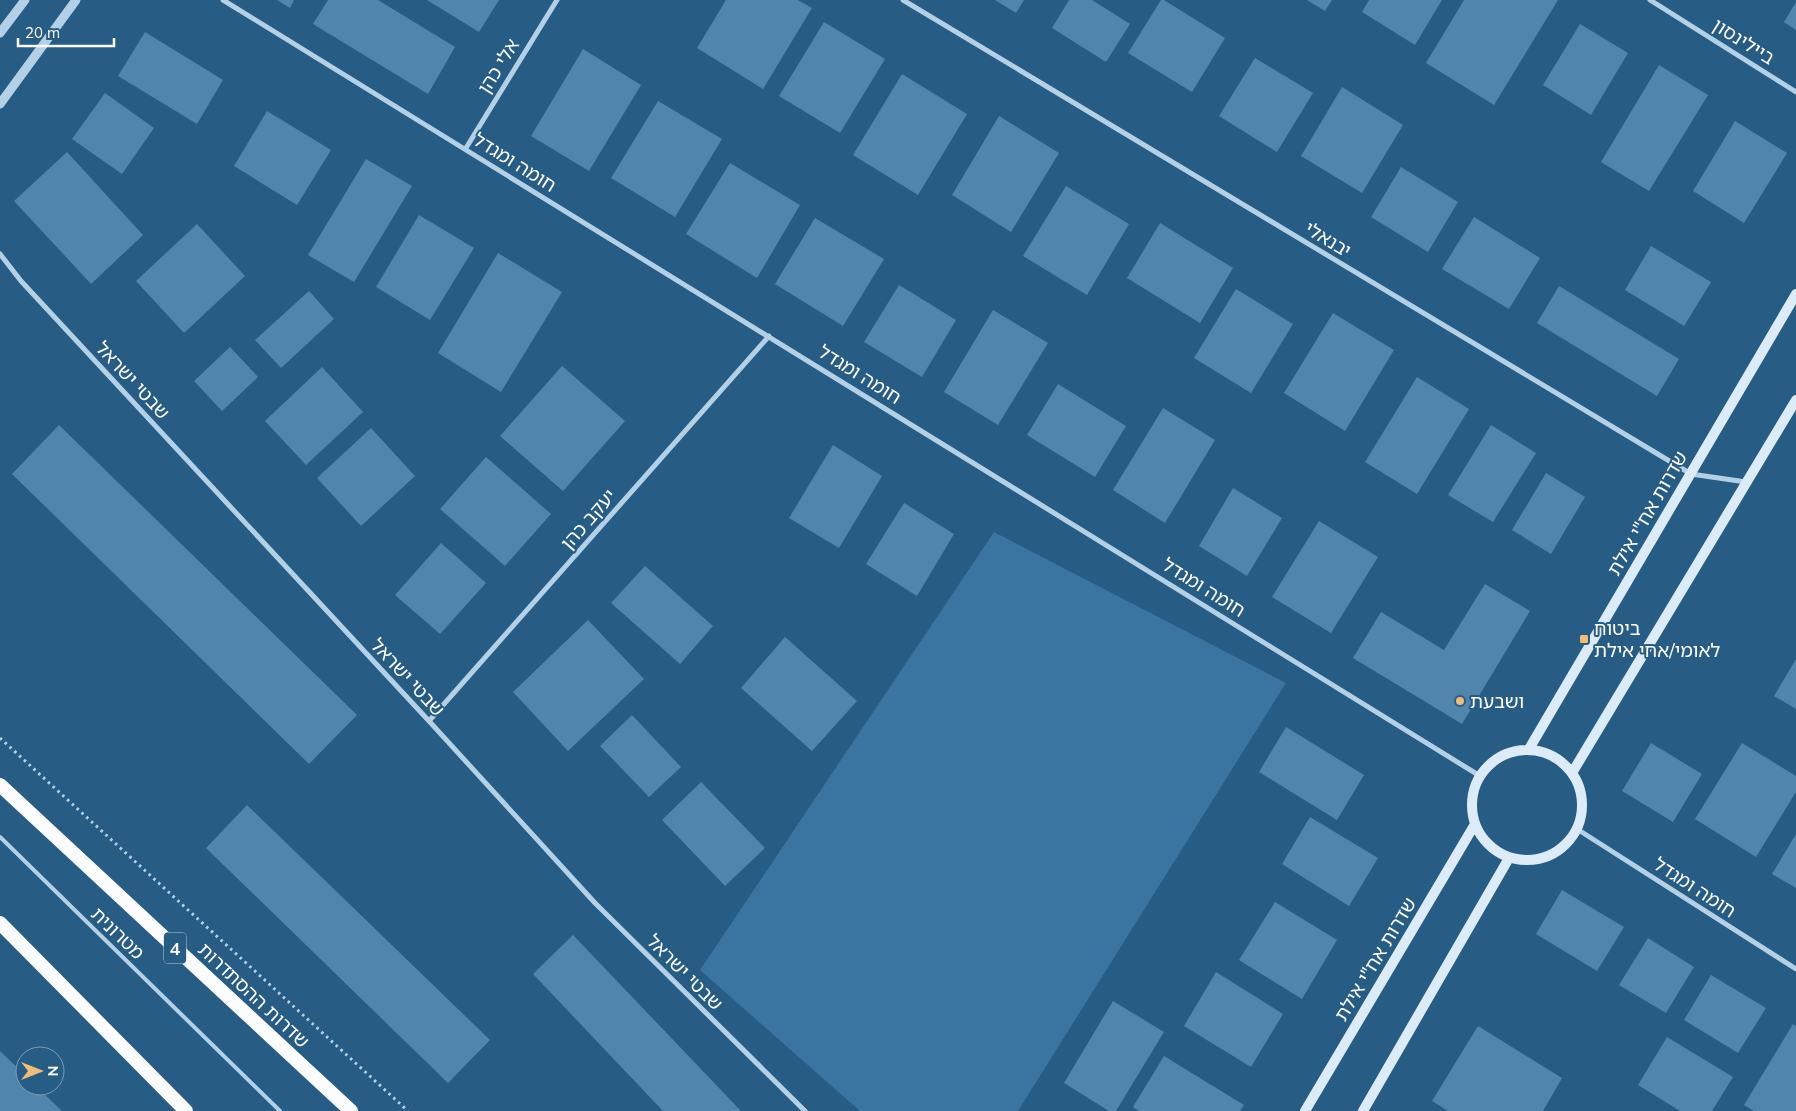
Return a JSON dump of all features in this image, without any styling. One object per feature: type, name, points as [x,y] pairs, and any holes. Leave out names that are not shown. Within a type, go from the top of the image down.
[{"type":"highway","name":"שדרות ההסתדרות","points":[[0,785],[351,1111]]},
{"type":"highway","points":[[0,923],[186,1111]]},
{"type":"main road","name":"שדרות אח\"י אילת","points":[[1529,749],[1796,294]]},
{"type":"main road","points":[[1572,773],[1796,400]]},
{"type":"main road","points":[[1529,749],[1542,751],[1553,756],[1572,773],[1579,786],[1582,800],[1582,816],[1577,830],[1568,843],[1556,853],[1541,859],[1525,861],[1509,858],[1495,850],[1483,838],[1475,824],[1472,808],[1474,791],[1480,776],[1493,761],[1510,752],[1529,749]]},
{"type":"main road","name":"שדרות אח\"י אילת","points":[[1305,1111],[1475,824]]},
{"type":"main road","points":[[1363,1111],[1509,858]]},
{"type":"street","points":[[0,34],[24,0]]},
{"type":"street","points":[[0,104],[76,0]]},
{"type":"street","name":"חומה ומגדל","points":[[223,0],[466,148],[1480,776]]},
{"type":"street","name":"אלי כהן","points":[[466,148],[557,0]]},
{"type":"street","name":"יבנאלי","points":[[903,0],[1690,474],[1746,482]]},
{"type":"street","name":"ביילינסון","points":[[1650,0],[1796,92]]},
{"type":"street","name":"שבטי ישראל","points":[[0,254],[28,288],[595,903],[805,1111]]},
{"type":"street","name":"יעקב כהן","points":[[429,721],[769,336]]},
{"type":"street","name":"חומה ומגדל","points":[[1577,830],[1796,969]]},
{"type":"lane","name":"מטרונית","points":[[0,838],[280,1111]]},
{"type":"path","points":[[0,738],[408,1111]]},
{"type":"shaded area","points":[[994,532],[1286,683],[1018,1111],[860,1111],[700,970]]},
{"type":"building","points":[[277,0],[294,0],[290,8]]},
{"type":"building","points":[[328,0],[378,0],[455,47],[428,94],[313,24]]},
{"type":"building","points":[[427,0],[499,0],[479,32]]},
{"type":"building","points":[[726,0],[798,0],[812,8],[763,89],[697,48]]},
{"type":"building","points":[[995,0],[1024,0],[1016,13]]},
{"type":"building","points":[[1069,0],[1092,0],[1130,24],[1106,62],[1052,28]]},
{"type":"building","points":[[1161,0],[1164,0],[1225,38],[1192,92],[1128,53]]},
{"type":"building","points":[[1307,0],[1332,0],[1325,11]]},
{"type":"building","points":[[1369,0],[1442,0],[1415,45],[1362,12]]},
{"type":"building","points":[[1464,0],[1558,0],[1494,105],[1426,63]]},
{"type":"building","points":[[1796,2],[1796,30],[1784,22]]},
{"type":"building","points":[[824,22],[885,59],[840,133],[779,96]]},
{"type":"building","points":[[1580,24],[1628,53],[1591,115],[1543,85]]},
{"type":"building","points":[[145,32],[223,80],[197,124],[118,76]]},
{"type":"building","points":[[583,49],[641,85],[589,171],[531,136]]},
{"type":"building","points":[[1255,58],[1313,93],[1277,152],[1219,116]]},
{"type":"building","points":[[1659,65],[1708,95],[1649,191],[1601,162]]},
{"type":"building","points":[[902,74],[967,114],[918,195],[853,155]]},
{"type":"building","points":[[1342,87],[1403,125],[1362,193],[1301,156]]},
{"type":"building","points":[[105,93],[154,128],[122,174],[72,139]]},
{"type":"building","points":[[658,101],[722,139],[675,217],[611,178]]},
{"type":"building","points":[[267,111],[331,150],[297,205],[234,166]]},
{"type":"building","points":[[999,116],[1059,153],[1011,232],[952,195]]},
{"type":"building","points":[[1735,121],[1787,153],[1744,223],[1693,191]]},
{"type":"building","points":[[67,152],[143,235],[91,284],[14,201]]},
{"type":"building","points":[[366,159],[412,186],[354,282],[308,255]]},
{"type":"building","points":[[730,163],[800,205],[757,278],[686,234]]},
{"type":"building","points":[[1401,167],[1458,202],[1428,252],[1371,217]]},
{"type":"building","points":[[1066,186],[1129,224],[1087,295],[1023,256]]},
{"type":"building","points":[[419,215],[474,248],[430,320],[376,287]]},
{"type":"building","points":[[1474,217],[1540,258],[1509,309],[1442,269]]},
{"type":"building","points":[[815,218],[884,259],[843,326],[775,284]]},
{"type":"building","points":[[1160,223],[1233,268],[1200,323],[1127,278]]},
{"type":"building","points":[[197,224],[245,276],[184,333],[136,281]]},
{"type":"building","points":[[1651,246],[1711,282],[1684,326],[1625,290]]},
{"type":"building","points":[[498,253],[562,292],[501,392],[438,353]]},
{"type":"building","points":[[899,285],[956,320],[922,377],[864,342]]},
{"type":"building","points":[[1559,286],[1679,359],[1657,396],[1537,323]]},
{"type":"building","points":[[1236,289],[1293,324],[1251,393],[1194,358]]},
{"type":"building","points":[[309,291],[334,319],[281,368],[255,340]]},
{"type":"building","points":[[993,310],[1048,343],[998,425],[944,392]]},
{"type":"building","points":[[1333,313],[1394,350],[1345,431],[1284,393]]},
{"type":"building","points":[[230,347],[258,377],[222,411],[194,381]]},
{"type":"building","points":[[562,366],[625,421],[563,491],[500,436]]},
{"type":"building","points":[[322,367],[363,412],[306,465],[265,421]]},
{"type":"building","points":[[1417,377],[1469,409],[1417,494],[1365,462]]},
{"type":"building","points":[[1058,384],[1126,426],[1095,477],[1027,435]]},
{"type":"building","points":[[1163,408],[1215,440],[1165,523],[1113,490]]},
{"type":"building","points":[[59,425],[357,715],[309,764],[12,474]]},
{"type":"building","points":[[1491,425],[1536,453],[1493,522],[1448,495]]},
{"type":"building","points":[[371,428],[415,476],[361,526],[317,478]]},
{"type":"building","points":[[833,445],[882,476],[839,548],[789,518]]},
{"type":"building","points":[[486,457],[551,514],[505,566],[440,509]]},
{"type":"building","points":[[1546,473],[1585,497],[1551,554],[1512,530]]},
{"type":"building","points":[[1233,488],[1282,518],[1247,576],[1199,546]]},
{"type":"building","points":[[904,503],[954,534],[917,596],[866,564]]},
{"type":"building","points":[[1319,521],[1378,557],[1331,633],[1272,597]]},
{"type":"building","points":[[441,543],[486,583],[440,634],[395,595]]},
{"type":"building","points":[[645,566],[713,626],[680,664],[611,603]]},
{"type":"building","points":[[1485,584],[1530,611],[1462,724],[1353,658],[1381,612],[1444,650]]},
{"type":"building","points":[[588,620],[644,679],[568,751],[513,692]]},
{"type":"building","points":[[785,637],[857,701],[812,751],[741,688]]},
{"type":"building","points":[[1796,659],[1796,709],[1774,696]]},
{"type":"building","points":[[632,715],[681,767],[649,797],[600,746]]},
{"type":"building","points":[[1286,727],[1364,775],[1337,820],[1259,772]]},
{"type":"building","points":[[1651,743],[1702,774],[1673,822],[1622,791]]},
{"type":"building","points":[[1742,743],[1796,776],[1796,792],[1756,857],[1695,819]]},
{"type":"building","points":[[701,782],[765,848],[725,886],[662,820]]},
{"type":"building","points":[[247,805],[490,1040],[448,1083],[206,848]]},
{"type":"building","points":[[1310,817],[1378,858],[1349,906],[1282,864]]},
{"type":"building","points":[[1796,834],[1796,888],[1772,874]]},
{"type":"building","points":[[1562,890],[1624,927],[1597,971],[1536,934]]},
{"type":"building","points":[[1275,902],[1337,940],[1302,999],[1239,960]]},
{"type":"building","points":[[573,935],[741,1111],[663,1111],[533,974]]},
{"type":"building","points":[[1648,938],[1694,967],[1666,1013],[1619,985]]},
{"type":"building","points":[[1216,972],[1283,1014],[1251,1067],[1184,1026]]},
{"type":"building","points":[[1711,975],[1766,1008],[1738,1053],[1684,1020]]},
{"type":"building","points":[[1113,1001],[1164,1032],[1116,1111],[1109,1111],[1064,1083]]},
{"type":"building","points":[[1793,1024],[1796,1026],[1796,1111],[1754,1111],[1744,1105]]},
{"type":"building","points":[[1478,1026],[1562,1078],[1543,1111],[1448,1111],[1432,1101]]},
{"type":"building","points":[[1667,1037],[1733,1077],[1712,1111],[1680,1111],[1638,1085]]},
{"type":"building","points":[[0,1051],[15,1065],[15,1096],[46,1096],[62,1111],[0,1111]]},
{"type":"building","points":[[1164,1056],[1244,1105],[1240,1111],[1139,1111],[1133,1107]]},
{"type":"place","name":"ביטוח לאומי/אחי אילת","points":[[1584,639]]},
{"type":"place","name":"ושבעת","points":[[1460,701]]}]
